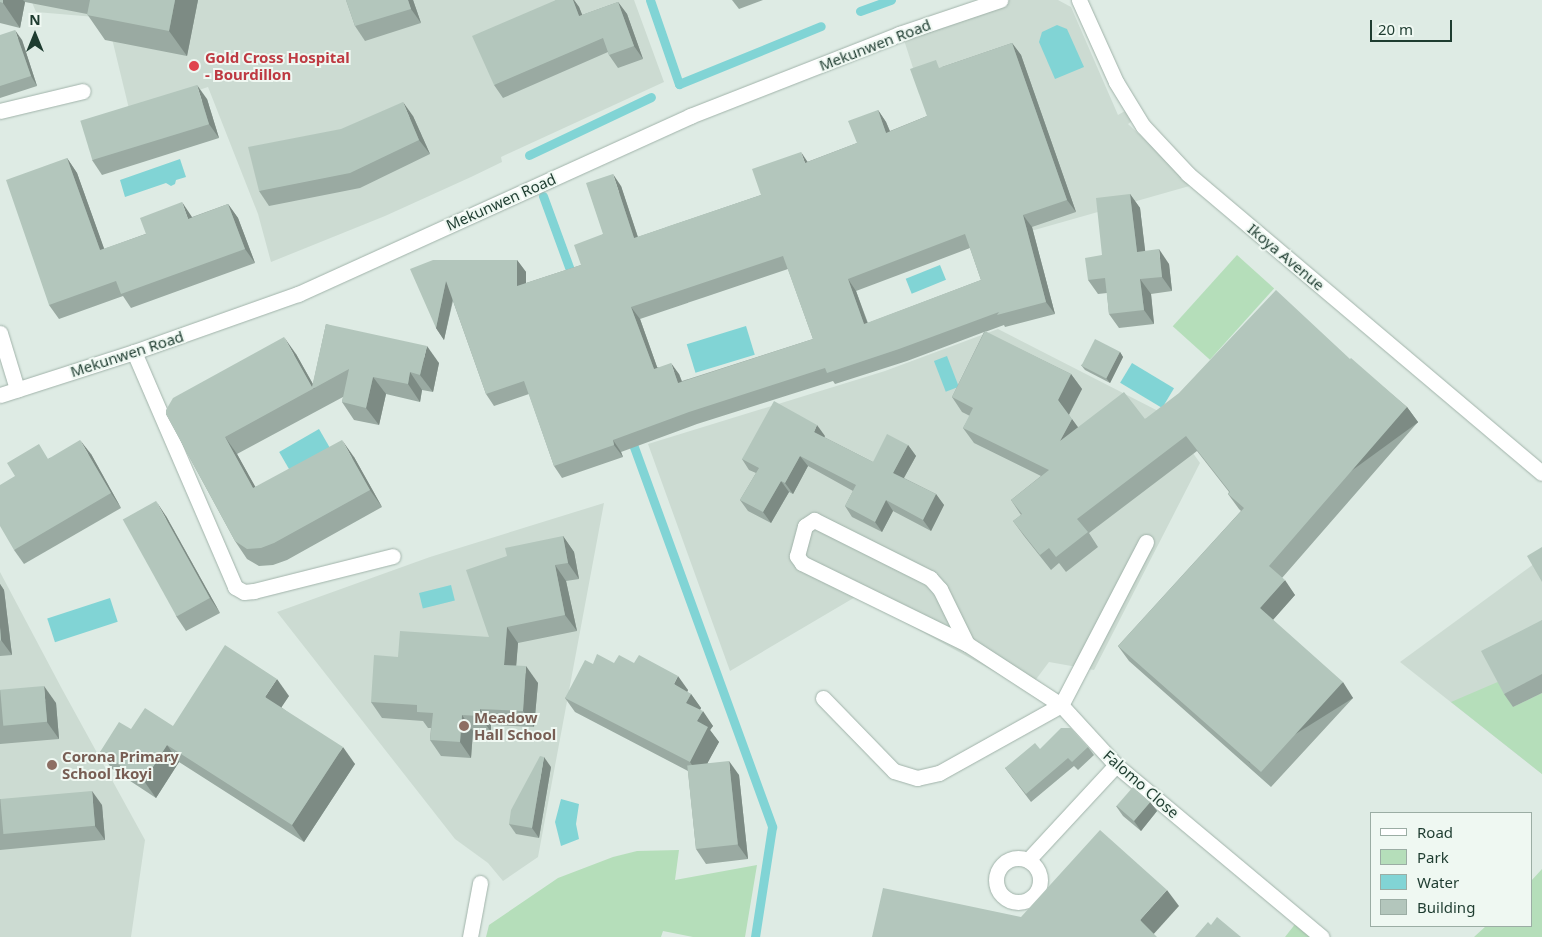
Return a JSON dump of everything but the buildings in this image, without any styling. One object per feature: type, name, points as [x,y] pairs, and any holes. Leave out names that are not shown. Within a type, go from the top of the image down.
[{"type":"street","name":"Mekunwen Road","points":[[0,395],[134,352],[298,294],[690,116],[899,34],[1000,0]]},
{"type":"street","name":"Ikoya Avenue","points":[[1079,0],[1120,90],[1143,126],[1188,174],[1542,473]]},
{"type":"street","points":[[0,111],[83,91]]},
{"type":"street","points":[[0,333],[17,390]]},
{"type":"street","points":[[134,352],[235,587],[244,592],[254,591],[393,556]]},
{"type":"street","name":"Falomo Close","points":[[967,644],[940,589],[930,578],[814,520],[805,526],[797,556],[802,563],[967,644],[1061,705],[1116,765],[1322,937]]},
{"type":"street","points":[[823,698],[894,770],[917,778],[939,773],[1061,705],[1146,542]]},
{"type":"street","points":[[1028,860],[1116,765]]},
{"type":"street","points":[[470,937],[480,883]]},
{"type":"shaded area","points":[[31,0],[634,0],[664,82],[501,157],[502,162],[471,177],[385,216],[271,262],[258,214],[208,87],[130,113],[107,18],[36,12]]},
{"type":"shaded area","points":[[1009,0],[1058,0],[1071,7],[1118,115],[1125,111],[1132,121],[1128,124],[1193,185],[971,248],[904,40]]},
{"type":"shaded area","points":[[998,329],[1166,415],[1200,463],[1094,670],[1049,662],[1028,690],[857,596],[730,671],[648,444],[885,371]]},
{"type":"shaded area","name":"Meadow Hall School","points":[[604,503],[538,857],[503,881],[488,863],[455,839],[277,612],[430,557]]},
{"type":"shaded area","points":[[1542,558],[1542,774],[1400,662]]},
{"type":"shaded area","name":"Corona Primary School Ikoyi","points":[[0,572],[145,840],[131,937],[0,937]]},
{"type":"green space","points":[[1237,255],[1274,288],[1210,360],[1173,326]]},
{"type":"green space","points":[[1500,681],[1513,707],[1542,693],[1542,774],[1451,702]]},
{"type":"green space","points":[[679,850],[675,880],[757,865],[745,937],[693,937],[663,931],[661,937],[486,937],[489,925],[558,878],[613,857],[637,851]]},
{"type":"green space","points":[[1542,869],[1542,937],[1474,937],[1485,927],[1532,927],[1532,880]]},
{"type":"green space","points":[[1296,923],[1312,937],[1285,937]]},
{"type":"water","points":[[1057,25],[1067,29],[1084,67],[1055,79],[1039,42],[1042,32]]},
{"type":"water","points":[[180,159],[186,177],[176,180],[175,184],[171,186],[166,183],[125,197],[120,180]]},
{"type":"water","points":[[940,265],[946,280],[912,294],[906,279]]},
{"type":"water","points":[[746,326],[755,355],[695,373],[687,344]]},
{"type":"water","points":[[947,356],[959,387],[946,392],[934,361]]},
{"type":"water","points":[[1132,363],[1174,388],[1162,408],[1120,383]]},
{"type":"water","points":[[319,429],[331,450],[291,473],[279,452]]},
{"type":"water","points":[[451,585],[455,601],[423,609],[419,593]]},
{"type":"water","points":[[110,598],[118,622],[55,642],[47,618]]},
{"type":"water","points":[[561,799],[579,804],[576,824],[579,839],[561,846],[555,822]]},
{"type":"waterway","points":[[650,0],[679,84],[821,26]]},
{"type":"waterway","points":[[860,11],[891,0]]},
{"type":"waterway","points":[[529,155],[651,97]]},
{"type":"waterway","points":[[543,196],[573,278]]},
{"type":"waterway","points":[[630,436],[772,827],[755,937]]},
{"type":"place","name":"Gold Cross Hospital - Bourdillon","points":[[194,66]]},
{"type":"place","name":"Meadow Hall School","points":[[464,726]]},
{"type":"place","name":"Corona Primary School Ikoyi","points":[[52,765]]}]
